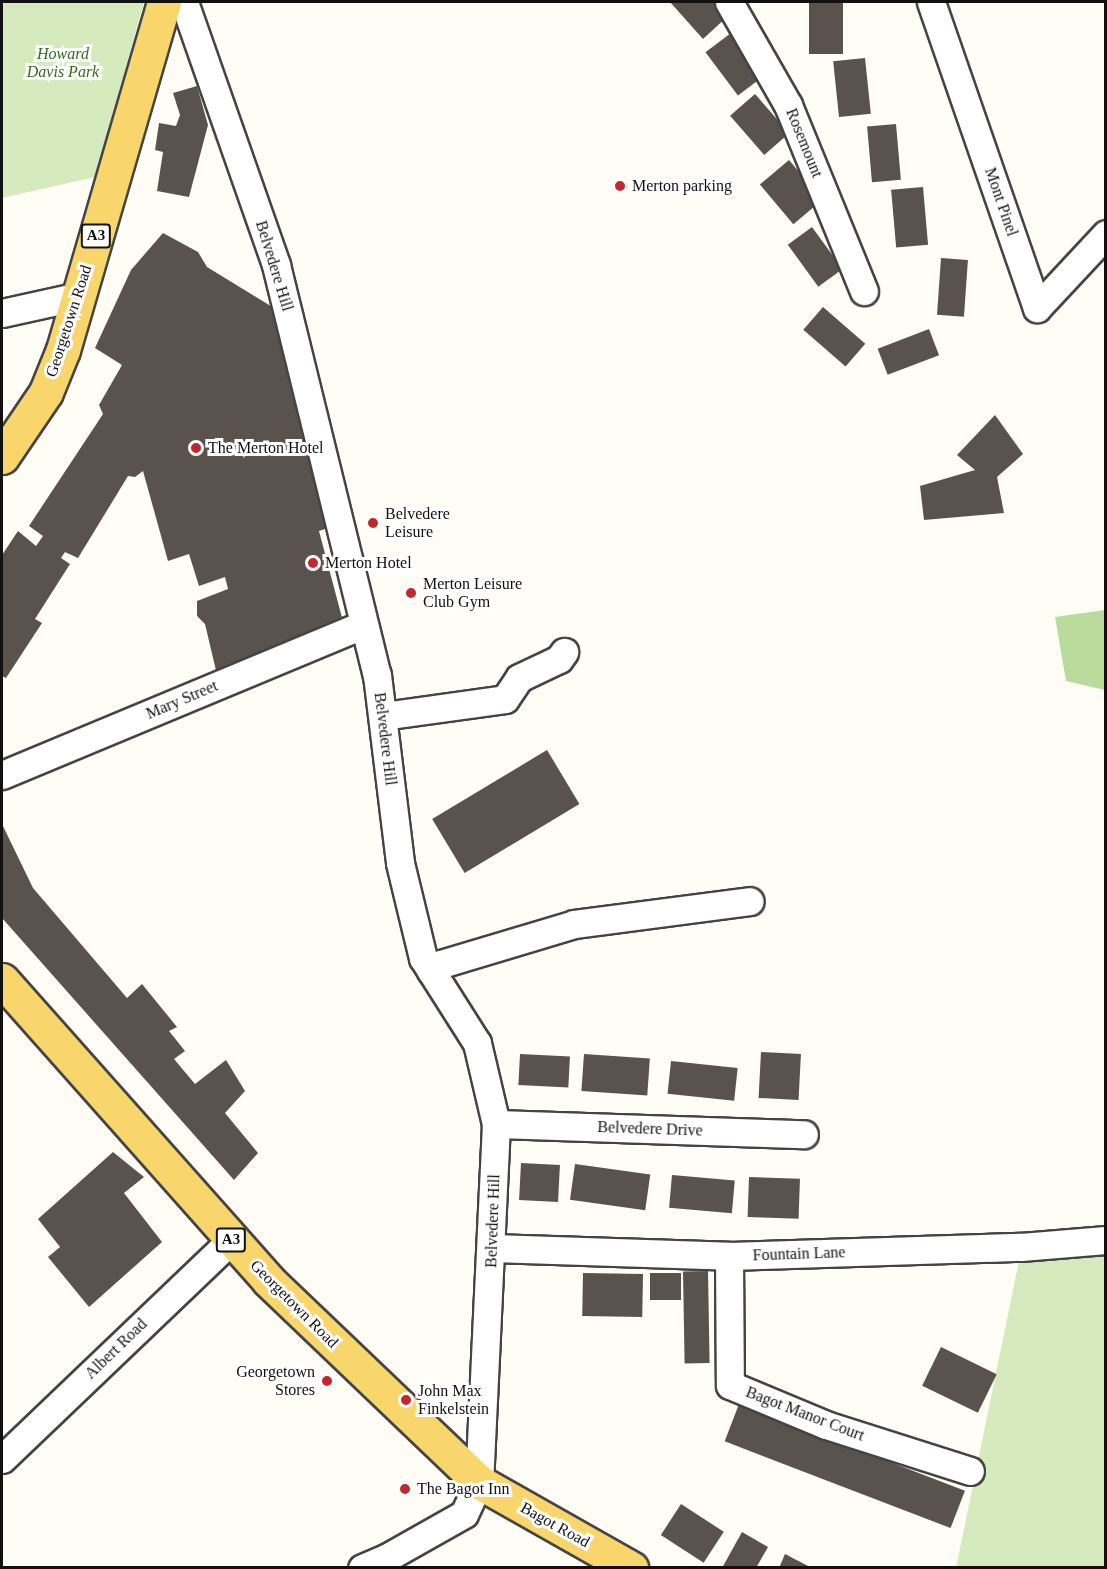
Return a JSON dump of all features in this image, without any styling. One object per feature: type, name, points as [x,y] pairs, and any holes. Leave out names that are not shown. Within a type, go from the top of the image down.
[{"type":"main road","name":"Georgetown Road","points":[[2,457],[46,392],[78,296],[164,2]]},
{"type":"main road","name":"Georgetown Road","points":[[2,980],[268,1281],[479,1482]]},
{"type":"main road","name":"Bagot Road","points":[[479,1482],[631,1568]]},
{"type":"street","name":"Belvedere Hill","points":[[184,2],[276,265],[383,716],[400,864],[423,958],[477,1043],[496,1124],[492,1248],[479,1482]]},
{"type":"street","name":"Rosemount","points":[[729,2],[788,105],[864,291]]},
{"type":"street","name":"Mont Pinel","points":[[931,2],[1037,308],[1106,234]]},
{"type":"street","points":[[2,313],[78,296]]},
{"type":"street","name":"Mary Street","points":[[2,775],[363,625]]},
{"type":"street","points":[[383,716],[505,699],[519,678],[559,659],[564,651]]},
{"type":"street","points":[[431,971],[441,964],[574,924],[750,901]]},
{"type":"street","name":"Belvedere Drive","points":[[496,1124],[804,1134]]},
{"type":"street","name":"Albert Road","points":[[2,1459],[231,1240]]},
{"type":"street","name":"Fountain Lane","points":[[492,1248],[729,1256],[1021,1247],[1106,1240]]},
{"type":"street","name":"Bagot Manor Court","points":[[729,1256],[730,1385],[826,1425],[970,1471]]},
{"type":"street","points":[[362,1568],[387,1563],[464,1514],[479,1482]]},
{"type":"green space","name":"Howard Davis Park","points":[[2,2],[144,2],[95,177],[2,198]]},
{"type":"green space","points":[[1105,610],[1105,690],[1066,681],[1055,617]]},
{"type":"green space","points":[[1105,1248],[1105,1567],[956,1568],[1020,1256]]},
{"type":"building","points":[[670,2],[714,2],[728,16],[703,39]]},
{"type":"building","points":[[809,2],[843,2],[843,54],[809,54]]},
{"type":"building","points":[[731,33],[763,76],[738,95],[705,52]]},
{"type":"building","points":[[865,58],[871,114],[839,117],[833,61]]},
{"type":"building","points":[[197,86],[208,125],[189,197],[157,191],[163,152],[155,150],[159,123],[176,126],[180,115],[173,93]]},
{"type":"building","points":[[755,94],[789,133],[764,155],[730,116]]},
{"type":"building","points":[[896,124],[901,180],[872,182],[867,127]]},
{"type":"building","points":[[789,160],[822,200],[793,224],[760,184]]},
{"type":"building","points":[[923,187],[928,245],[896,248],[891,190]]},
{"type":"building","points":[[812,227],[843,269],[818,287],[788,245]]},
{"type":"building","name":"The Merton Hotel","points":[[163,233],[198,252],[207,267],[274,308],[299,399],[295,402],[301,425],[306,424],[331,527],[319,531],[345,629],[218,679],[205,624],[197,616],[197,601],[228,589],[225,577],[199,586],[189,554],[168,561],[143,471],[135,477],[128,476],[78,558],[65,552],[61,558],[70,564],[35,619],[42,623],[6,678],[2,676],[2,555],[18,531],[36,546],[43,536],[29,526],[103,414],[99,405],[122,365],[95,348],[131,270]]},
{"type":"building","points":[[941,258],[968,260],[964,317],[937,315]]},
{"type":"building","points":[[823,307],[865,344],[846,366],[803,330]]},
{"type":"building","points":[[929,329],[939,355],[888,375],[878,349]]},
{"type":"building","points":[[995,415],[1023,454],[997,477],[1004,513],[924,520],[920,486],[975,470],[957,455]]},
{"type":"building","points":[[547,750],[579,804],[465,873],[432,819]]},
{"type":"building","points":[[2,824],[33,888],[127,998],[142,984],[177,1027],[169,1031],[185,1051],[174,1059],[195,1084],[226,1060],[245,1091],[225,1113],[258,1153],[234,1180],[2,918]]},
{"type":"building","points":[[761,1052],[801,1054],[799,1100],[759,1098]]},
{"type":"building","points":[[520,1054],[570,1057],[568,1088],[518,1085]]},
{"type":"building","points":[[584,1054],[650,1059],[647,1096],[581,1091]]},
{"type":"building","points":[[671,1061],[738,1068],[734,1101],[668,1094]]},
{"type":"building","points":[[113,1152],[144,1177],[124,1193],[162,1242],[89,1307],[48,1257],[60,1247],[38,1219]]},
{"type":"building","points":[[521,1163],[560,1165],[558,1202],[519,1200]]},
{"type":"building","points":[[575,1164],[650,1175],[645,1210],[570,1200]]},
{"type":"building","points":[[672,1175],[735,1180],[732,1213],[669,1208]]},
{"type":"building","points":[[749,1177],[800,1179],[799,1219],[748,1217]]},
{"type":"building","points":[[683,1271],[708,1271],[710,1363],[685,1363]]},
{"type":"building","points":[[583,1273],[643,1274],[642,1317],[582,1316]]},
{"type":"building","points":[[650,1273],[681,1273],[681,1300],[650,1300]]},
{"type":"building","points":[[941,1347],[997,1374],[978,1413],[922,1386]]},
{"type":"building","points":[[739,1404],[965,1491],[951,1528],[725,1441]]},
{"type":"building","points":[[681,1504],[724,1532],[704,1563],[661,1535]]},
{"type":"building","points":[[742,1532],[768,1547],[756,1568],[722,1568]]},
{"type":"building","points":[[785,1554],[812,1568],[779,1568]]},
{"type":"place","name":"Merton parking","points":[[620,186]]},
{"type":"place","name":"The Merton Hotel","points":[[196,448]]},
{"type":"place","name":"Belvedere Leisure","points":[[373,523]]},
{"type":"place","name":"Merton Hotel","points":[[313,563]]},
{"type":"place","name":"Merton Leisure Club Gym","points":[[411,593]]},
{"type":"place","name":"Georgetown Stores","points":[[327,1381]]},
{"type":"place","name":"John Max Finkelstein","points":[[406,1400]]},
{"type":"place","name":"The Bagot Inn","points":[[405,1489]]}]
